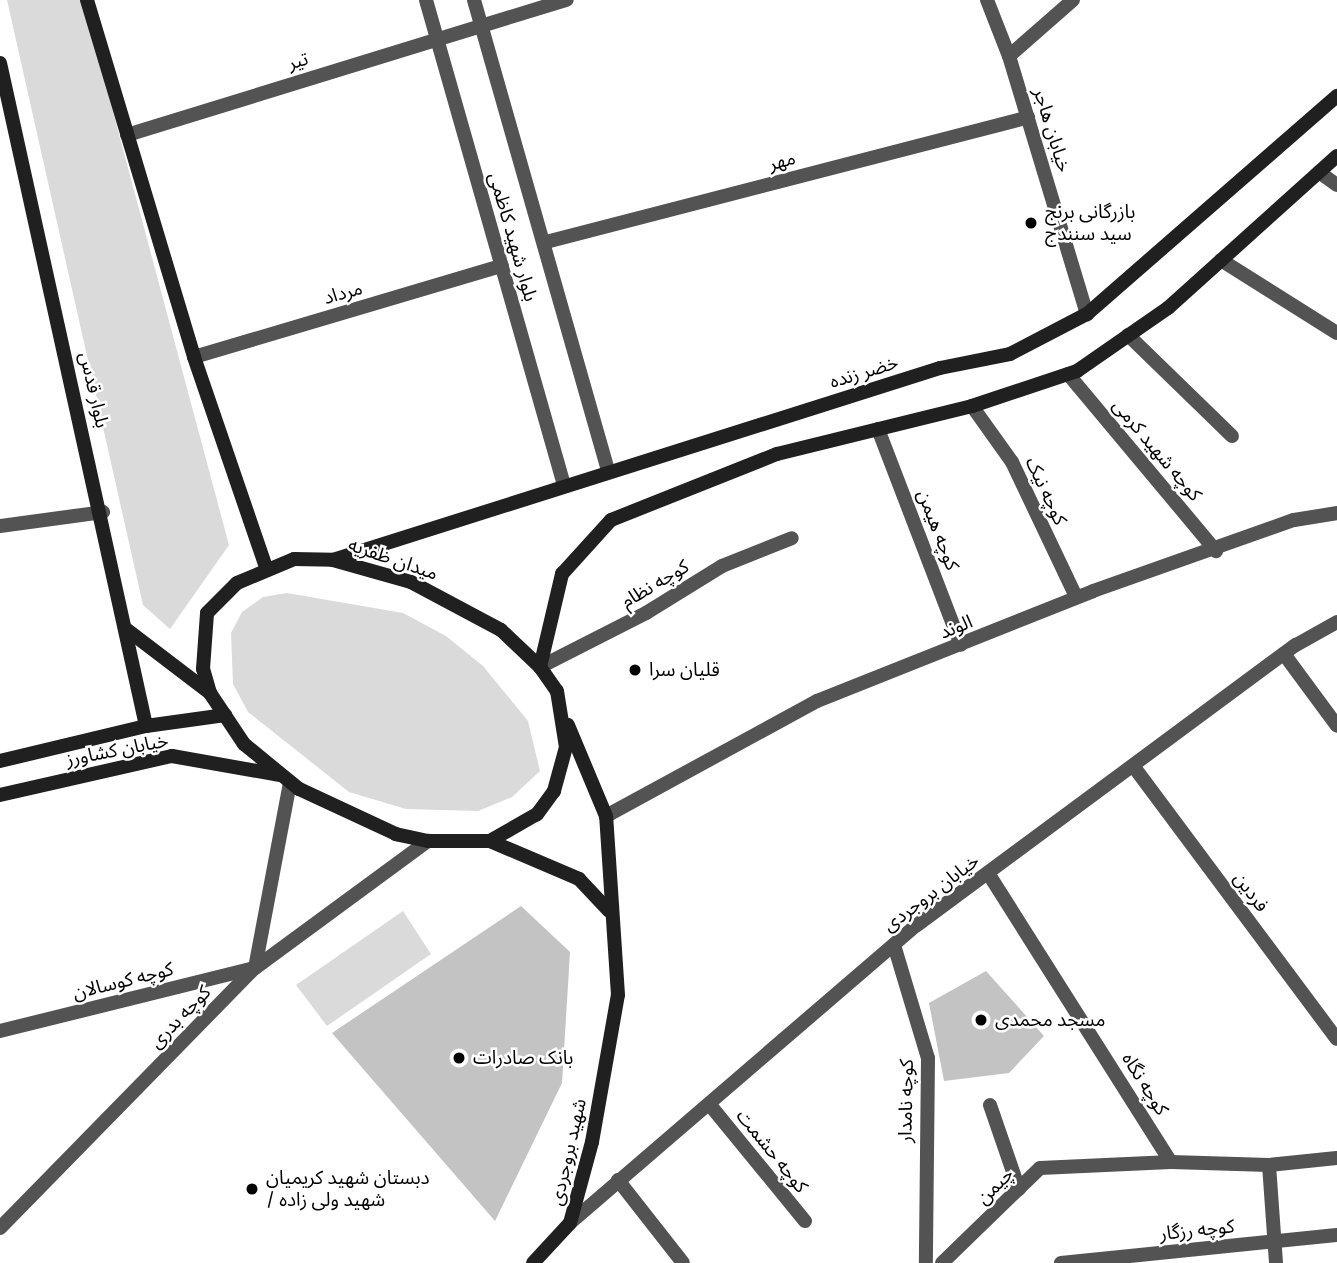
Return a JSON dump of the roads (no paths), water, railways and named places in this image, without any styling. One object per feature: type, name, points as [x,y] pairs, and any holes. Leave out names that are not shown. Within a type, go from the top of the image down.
[{"type":"street","points":[[87,0],[194,357],[266,566]]},
{"type":"street","name":"بلوار شهید کاظمی","points":[[426,0],[564,485]]},
{"type":"street","name":"بلوار شهید کاظمی","points":[[474,0],[546,242],[608,470]]},
{"type":"street","name":"تیر","points":[[127,135],[437,37],[566,0]]},
{"type":"street","name":"خیابان هاجر","points":[[987,0],[1009,56],[1087,314]]},
{"type":"street","points":[[1009,56],[1073,0]]},
{"type":"street","name":"بلوار قدس","points":[[0,63],[103,512],[146,726]]},
{"type":"street","name":"خضر زنده","points":[[333,559],[608,470],[940,369],[1010,354],[1087,314],[1337,96]]},
{"type":"street","name":"مهر","points":[[546,242],[1028,117]]},
{"type":"street","points":[[540,667],[562,574],[611,520],[777,454],[972,406],[1068,374],[1128,335],[1221,260],[1337,156]]},
{"type":"street","points":[[1319,172],[1337,185]]},
{"type":"street","points":[[1221,260],[1337,332]]},
{"type":"street","name":"مرداد","points":[[194,357],[502,267]]},
{"type":"street","points":[[1128,335],[1232,436]]},
{"type":"street","name":"کوچه شهید کرمی","points":[[1068,374],[1216,551]]},
{"type":"street","name":"کوچه نیک","points":[[972,406],[1012,461],[1076,597]]},
{"type":"street","name":"کوچه هیمن","points":[[878,429],[961,645]]},
{"type":"street","points":[[0,526],[103,512]]},
{"type":"street","name":"الوند","points":[[606,816],[817,701],[1076,597],[1216,551],[1294,520],[1337,513]]},
{"type":"street","name":"کوچه نظام","points":[[540,667],[646,613],[722,566],[792,538]]},
{"type":"street","name":"میدان ظفریه","points":[[294,559],[333,559],[411,582],[456,603],[501,630],[540,667],[557,691],[563,714],[566,747],[554,792],[537,814],[490,841],[428,841],[361,822],[286,779],[244,744],[210,693],[201,645],[207,613],[237,583],[266,566],[294,559]]},
{"type":"street","name":"خیابان بروجردی","points":[[570,1223],[894,945],[1284,654],[1337,622]]},
{"type":"street","points":[[126,629],[210,693]]},
{"type":"street","points":[[1284,654],[1337,726]]},
{"type":"street","points":[[563,714],[606,816]]},
{"type":"street","name":"خیابان کشاورز","points":[[0,761],[146,726],[225,715]]},
{"type":"street","name":"خیابان کشاورز","points":[[0,795],[172,756],[286,779]]},
{"type":"street","name":"فردین","points":[[1134,768],[1337,1040]]},
{"type":"street","points":[[255,968],[286,779]]},
{"type":"street","name":"شهید بروجردی","points":[[535,1262],[570,1223],[592,1142],[618,995],[609,911],[606,816]]},
{"type":"street","points":[[255,968],[428,841]]},
{"type":"street","points":[[490,841],[579,879],[609,911]]},
{"type":"street","name":"کوچه نگاه","points":[[988,873],[1171,1162]]},
{"type":"street","name":"کوچه نامدار","points":[[894,945],[928,1058],[926,1263]]},
{"type":"street","name":"کوچه کوسالان","points":[[0,1031],[255,968]]},
{"type":"street","name":"کوچه بدری","points":[[0,1228],[255,968]]},
{"type":"street","name":"کوچه حشمت","points":[[710,1105],[805,1221]]},
{"type":"street","points":[[990,1105],[1018,1189]]},
{"type":"street","points":[[1171,1162],[1269,1165],[1337,1158]]},
{"type":"street","name":"چیمن","points":[[942,1263],[1040,1168],[1171,1162]]},
{"type":"street","points":[[1269,1165],[1276,1263]]},
{"type":"street","points":[[618,1180],[683,1263]]},
{"type":"street","name":"کوچه رزگار","points":[[1061,1263],[1337,1235]]},
{"type":"place","name":"بازرگانی برنج سید سنندج","points":[[1031,223]]},
{"type":"place","name":"قلیان سرا","points":[[635,670]]},
{"type":"place","name":"مسجد محمدی","points":[[981,1020]]},
{"type":"place","name":"بانک صادرات","points":[[459,1058]]},
{"type":"place","name":"دبستان شهید کریمیان / شهید ولی زاده","points":[[252,1189]]}]
